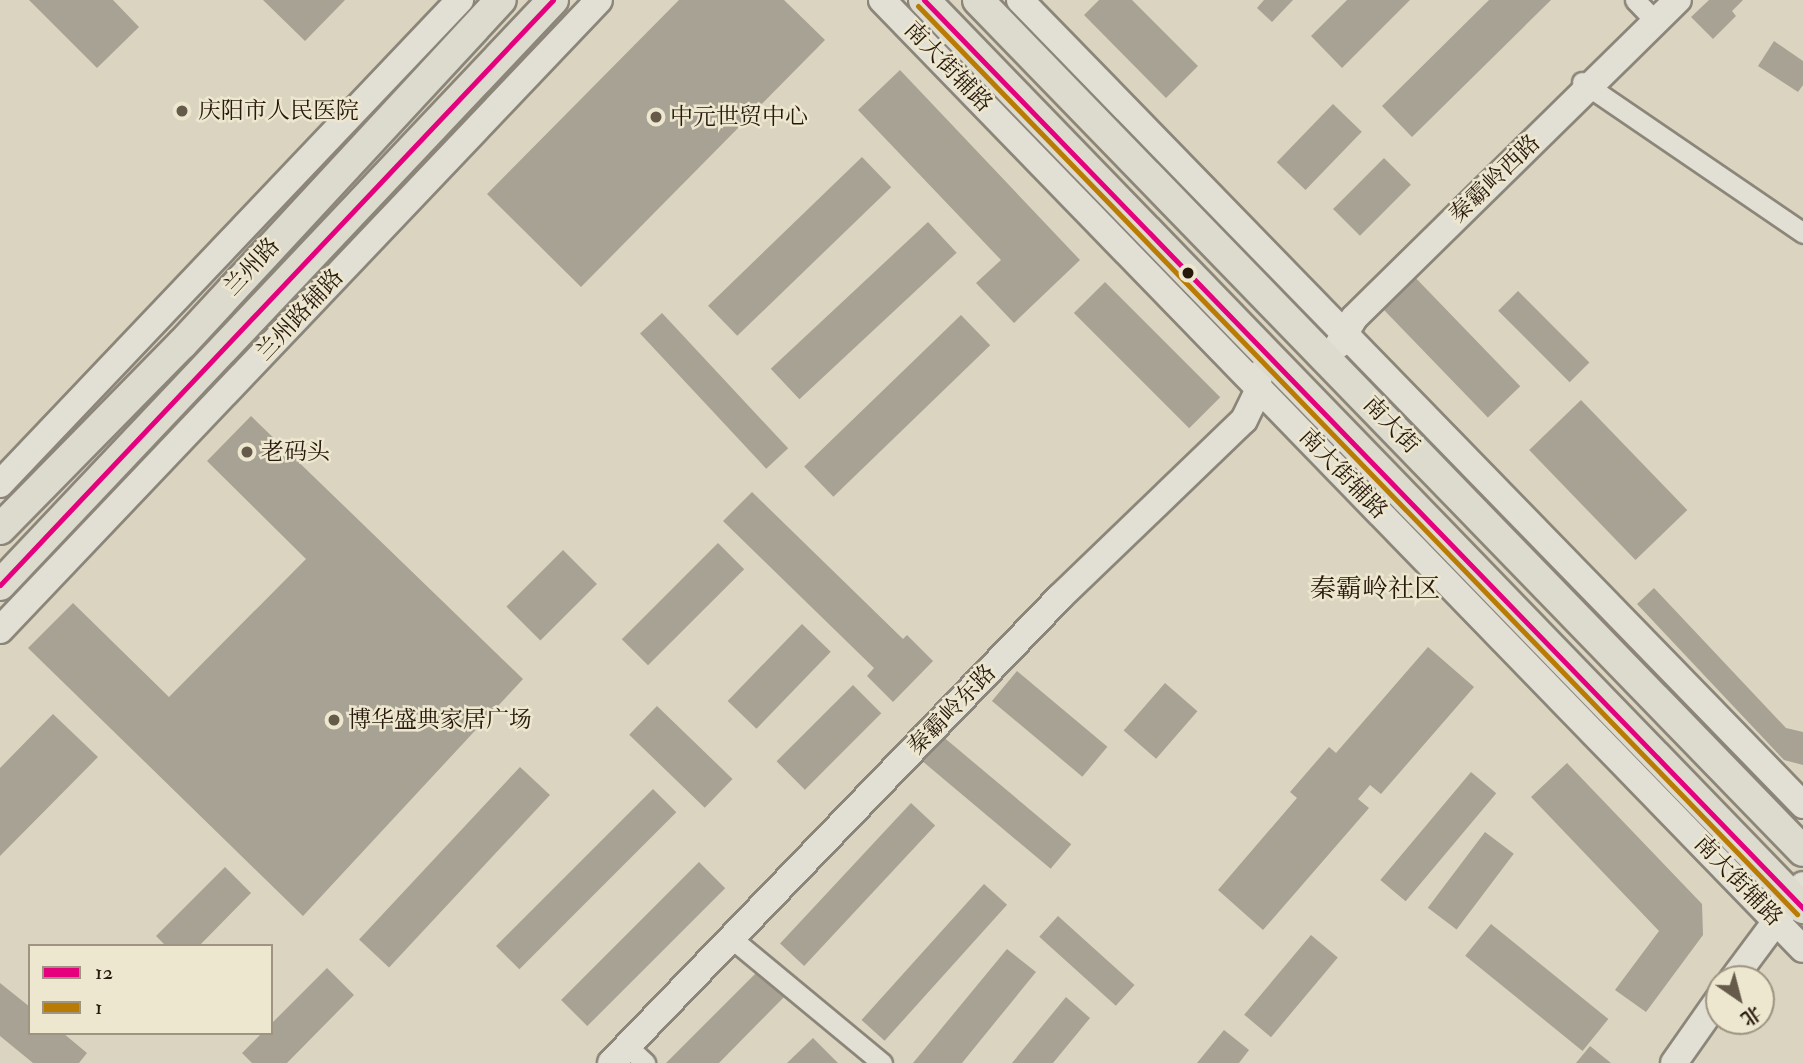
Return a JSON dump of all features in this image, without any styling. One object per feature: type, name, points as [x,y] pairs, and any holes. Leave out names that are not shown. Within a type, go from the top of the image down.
[{"type":"main road","name":"兰州路","points":[[0,530],[182,344],[501,0]]},
{"type":"main road","name":"兰州路","points":[[0,585],[554,0]]},
{"type":"main road","name":"南大街","points":[[924,0],[1314,403],[1795,914]]},
{"type":"main road","name":"南大街","points":[[978,0],[1803,851]]},
{"type":"street","points":[[0,484],[460,0]]},
{"type":"street","name":"兰州路辅路","points":[[0,630],[599,0]]},
{"type":"street","name":"南大街辅路","points":[[883,0],[1279,409],[1795,914]]},
{"type":"street","points":[[1020,0],[1803,806]]},
{"type":"street","name":"秦霸岭西路","points":[[1338,327],[1586,84],[1652,9],[1678,0]]},
{"type":"street","points":[[1586,84],[1803,233]]},
{"type":"street","points":[[1292,323],[1319,328],[1338,327]]},
{"type":"street","points":[[1338,327],[1337,355],[1340,371]]},
{"type":"street","name":"秦霸岭东路","points":[[628,1057],[1060,597],[1244,420],[1258,386],[1257,344]]},
{"type":"street","name":"秦霸岭东路","points":[[735,941],[1066,604],[1250,427],[1279,409],[1314,403]]},
{"type":"street","points":[[1746,965],[1795,914]]},
{"type":"street","points":[[1759,965],[1795,914]]},
{"type":"street","points":[[735,941],[882,1063]]},
{"type":"street","points":[[1674,1063],[1705,1019]]},
{"type":"street","points":[[1689,1063],[1709,1035]]},
{"type":"building","points":[[29,0],[113,0],[139,27],[97,68]]},
{"type":"building","points":[[263,0],[345,0],[305,41]]},
{"type":"building","name":"中元世贸中心","points":[[679,0],[784,0],[825,40],[581,287],[487,194]]},
{"type":"building","points":[[1099,0],[1132,0],[1198,66],[1166,98],[1084,15]]},
{"type":"building","points":[[1264,0],[1293,0],[1272,22],[1257,8]]},
{"type":"building","points":[[1347,0],[1410,0],[1342,68],[1311,36]]},
{"type":"building","points":[[1489,0],[1551,0],[1412,137],[1382,106]]},
{"type":"building","points":[[1709,0],[1743,0],[1732,11],[1736,16],[1713,39],[1691,17]]},
{"type":"building","points":[[1774,41],[1803,61],[1803,85],[1798,92],[1758,66]]},
{"type":"building","points":[[900,70],[1080,260],[1014,323],[976,283],[1001,260],[858,110]]},
{"type":"building","points":[[1333,104],[1362,132],[1306,190],[1277,162]]},
{"type":"building","points":[[862,157],[891,187],[737,336],[708,306]]},
{"type":"building","points":[[1384,158],[1411,185],[1360,236],[1333,209]]},
{"type":"building","points":[[928,222],[957,253],[799,399],[771,369]]},
{"type":"building","points":[[1407,269],[1520,386],[1488,418],[1375,300]]},
{"type":"building","points":[[1105,282],[1220,397],[1189,428],[1074,313]]},
{"type":"building","points":[[1518,291],[1589,362],[1570,382],[1498,311]]},
{"type":"building","points":[[662,313],[788,448],[766,469],[640,333]]},
{"type":"building","points":[[961,315],[990,345],[833,497],[804,466]]},
{"type":"building","points":[[1581,400],[1687,510],[1635,560],[1529,450]]},
{"type":"building","name":"博华盛典家居广场","points":[[251,416],[523,679],[303,916],[28,648],[73,603],[169,697],[306,559],[207,461]]},
{"type":"building","points":[[752,492],[903,639],[907,635],[933,661],[893,702],[867,676],[874,668],[723,521]]},
{"type":"building","points":[[718,543],[744,569],[648,665],[622,639]]},
{"type":"building","points":[[563,550],[597,584],[540,641],[506,607]]},
{"type":"building","points":[[1654,588],[1786,728],[1803,732],[1803,765],[1784,760],[1637,604]]},
{"type":"building","points":[[802,624],[831,652],[756,729],[728,701]]},
{"type":"building","points":[[1428,647],[1474,687],[1381,794],[1370,785],[1358,799],[1369,808],[1263,930],[1218,890],[1297,798],[1290,792],[1329,747],[1336,753]]},
{"type":"building","points":[[1017,671],[1107,747],[1082,777],[992,701]]},
{"type":"building","points":[[1165,683],[1197,711],[1156,759],[1124,731]]},
{"type":"building","points":[[853,685],[881,713],[805,790],[777,761]]},
{"type":"building","points":[[657,706],[733,779],[705,808],[629,735]]},
{"type":"building","points":[[53,714],[98,757],[0,856],[0,768]]},
{"type":"building","points":[[941,735],[1071,844],[1051,869],[920,760]]},
{"type":"building","points":[[1567,763],[1702,904],[1703,935],[1646,1012],[1615,990],[1659,931],[1531,797]]},
{"type":"building","points":[[520,767],[550,795],[389,968],[359,940]]},
{"type":"building","points":[[1471,772],[1496,793],[1406,901],[1380,880]]},
{"type":"building","points":[[653,789],[676,812],[519,969],[496,946]]},
{"type":"building","points":[[911,803],[935,826],[804,966],[780,943]]},
{"type":"building","points":[[1485,832],[1514,854],[1457,930],[1428,908]]},
{"type":"building","points":[[699,862],[725,888],[587,1026],[561,1000]]},
{"type":"building","points":[[225,867],[251,893],[201,944],[164,944],[156,936]]},
{"type":"building","points":[[984,884],[1007,905],[885,1041],[862,1020]]},
{"type":"building","points":[[1058,916],[1135,985],[1116,1006],[1039,937]]},
{"type":"building","points":[[1491,924],[1608,1019],[1583,1051],[1465,956]]},
{"type":"building","points":[[1311,935],[1338,957],[1271,1037],[1244,1015]]},
{"type":"building","points":[[1007,949],[1036,972],[962,1063],[913,1063]]},
{"type":"building","points":[[762,967],[788,993],[719,1063],[666,1063]]},
{"type":"building","points":[[327,968],[354,995],[287,1063],[252,1063],[242,1053],[260,1035],[273,1035],[273,1022]]},
{"type":"building","points":[[0,983],[28,1005],[28,1035],[65,1035],[87,1053],[79,1063],[33,1063],[0,1036]]},
{"type":"building","points":[[1066,997],[1090,1018],[1053,1063],[1012,1063]]},
{"type":"building","points":[[1224,1030],[1249,1050],[1239,1063],[1197,1063]]},
{"type":"building","points":[[813,1038],[838,1063],[787,1063]]},
{"type":"building","points":[[1590,1046],[1611,1063],[1576,1063]]},
{"type":"transit line","name":"12","points":[[0,585],[553,0]]},
{"type":"transit line","name":"12","points":[[924,0],[1803,908]]},
{"type":"transit line","name":"1","points":[[918,6],[1797,914]]},
{"type":"place","name":"庆阳市人民医院","points":[[182,111]]},
{"type":"place","name":"中元世贸中心","points":[[656,117]]},
{"type":"place","name":"老码头","points":[[247,452]]},
{"type":"place","name":"博华盛典家居广场","points":[[334,720]]},
{"type":"district","name":"秦霸岭社区","points":[[1375,590]]}]
